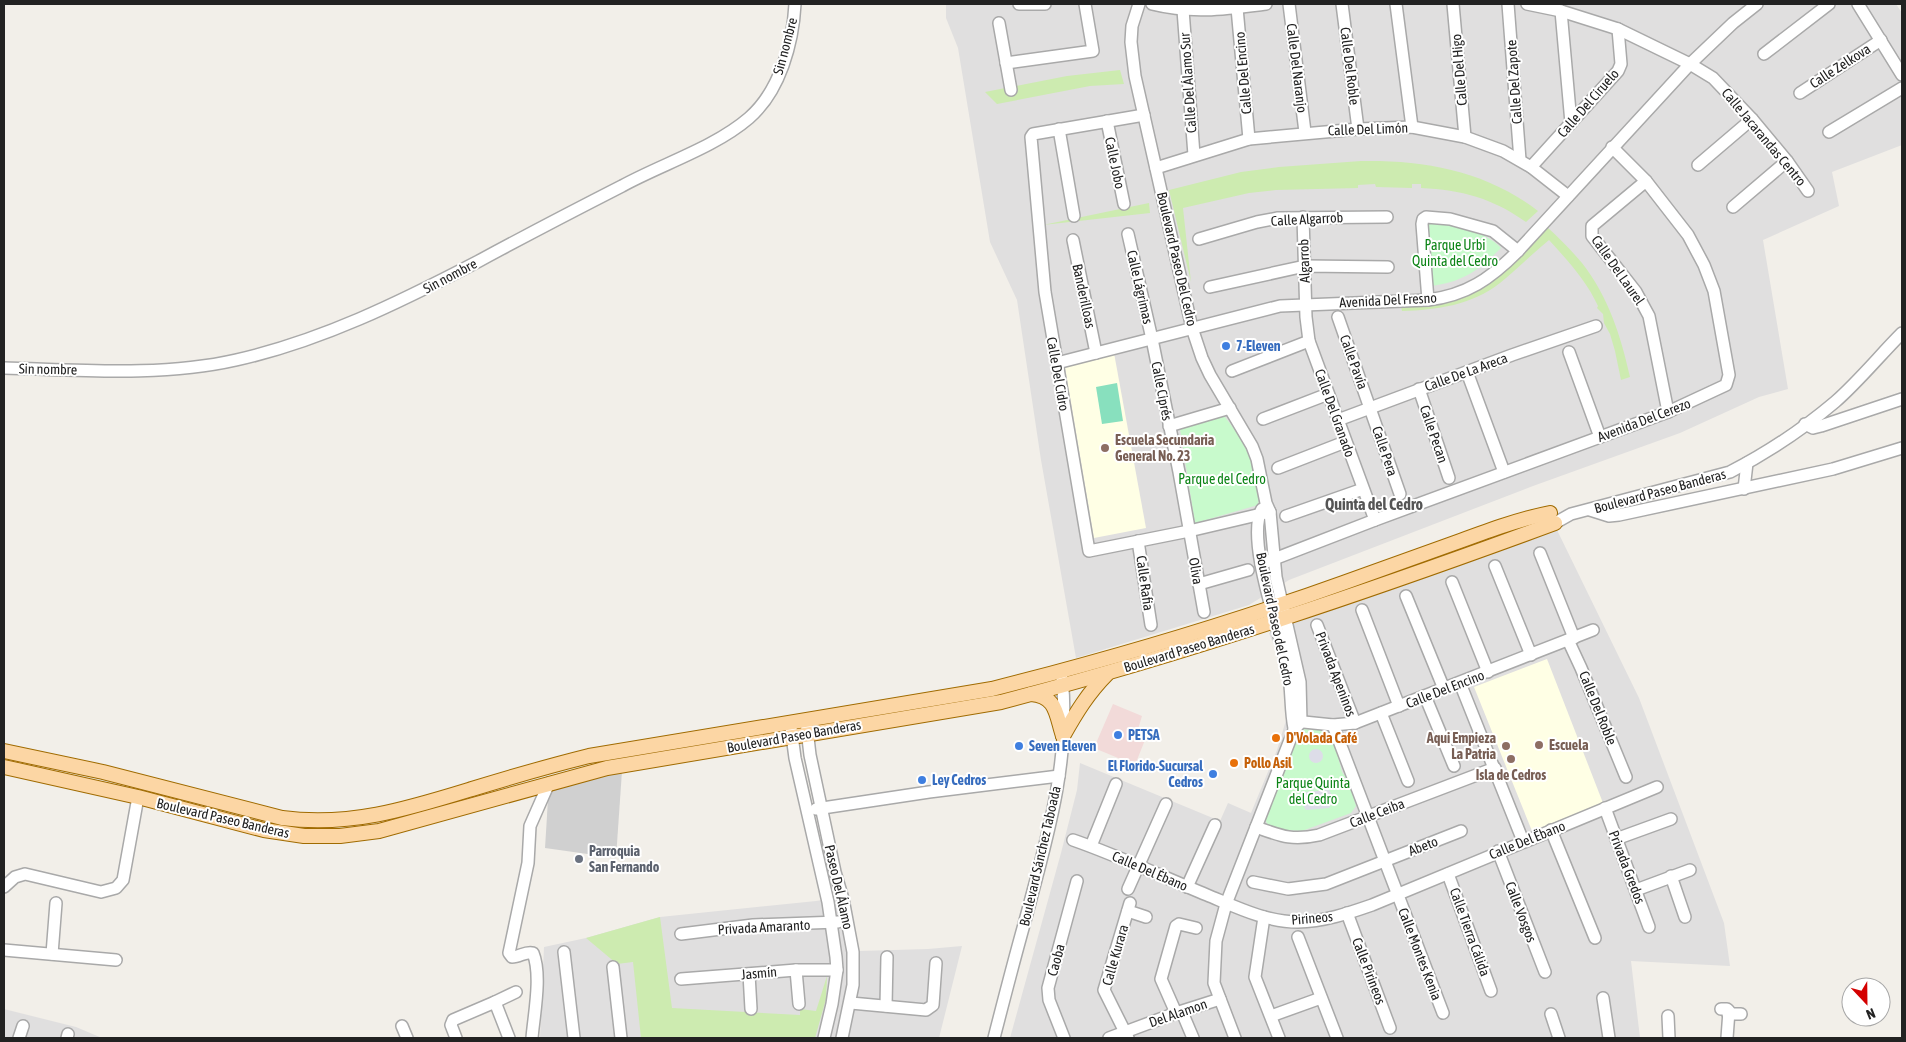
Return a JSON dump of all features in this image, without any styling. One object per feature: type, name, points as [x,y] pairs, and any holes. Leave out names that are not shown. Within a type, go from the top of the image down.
[{"type":"main road","name":"Boulevard Paseo Banderas","points":[[4,751],[103,772],[282,818],[331,822],[366,818],[407,809],[545,767],[589,756],[992,689],[1126,653],[1277,605],[1530,517],[1553,518]]},
{"type":"main road","name":"Boulevard Paseo Banderas","points":[[4,767],[138,797],[264,830],[304,836],[340,836],[379,831],[607,768],[1001,702],[1063,686],[1281,620],[1553,518]]},
{"type":"main road","points":[[1063,736],[1082,701],[1110,672]]},
{"type":"main road","points":[[1030,694],[1042,695],[1050,700],[1055,708],[1063,736]]},
{"type":"street","name":"Sin nombre","points":[[4,368],[124,370],[189,368],[234,361],[274,351],[322,334],[413,295],[731,131],[750,116],[766,97],[777,79],[792,32],[795,4]]},
{"type":"street","points":[[1019,4],[1045,4]]},
{"type":"street","points":[[1006,63],[1093,51],[1085,4]]},
{"type":"street","name":"Boulevard Paseo Del Cedro","points":[[1139,4],[1132,26],[1131,42],[1135,76],[1192,328],[1202,358],[1218,391],[1250,441],[1257,459],[1265,509]]},
{"type":"street","points":[[1152,4],[1183,10],[1236,8],[1266,4]]},
{"type":"street","name":"Calle Del Naranjo","points":[[1289,4],[1305,132]]},
{"type":"street","name":"Calle Del Roble","points":[[1342,4],[1358,129]]},
{"type":"street","points":[[1396,4],[1412,127]]},
{"type":"street","name":"Calle Del Higo","points":[[1454,4],[1466,137]]},
{"type":"street","name":"Calle Del Zapote","points":[[1508,4],[1520,160]]},
{"type":"street","name":"Calle Jacarandas Centro","points":[[1526,4],[1561,11],[1618,29],[1690,64],[1712,78],[1752,119],[1787,161],[1808,191]]},
{"type":"street","name":"Avenida Del Fresno","points":[[1057,363],[1280,306],[1428,300],[1448,297],[1478,284],[1492,276],[1518,251],[1690,64],[1757,4]]},
{"type":"street","points":[[1764,54],[1829,4]]},
{"type":"street","points":[[1858,4],[1902,76]]},
{"type":"street","name":"Calle Del Encino","points":[[1236,8],[1249,139]]},
{"type":"street","name":"Calle Del Álamo Sur","points":[[1183,10],[1194,155]]},
{"type":"street","points":[[1561,11],[1570,123]]},
{"type":"street","points":[[999,23],[1012,90]]},
{"type":"street","name":"Calle Del Ciruelo","points":[[1531,167],[1620,68],[1618,29]]},
{"type":"street","name":"Calle Zelkova","points":[[1800,93],[1881,40]]},
{"type":"street","points":[[1829,132],[1902,88]]},
{"type":"street","name":"Calle Del Cidro","points":[[1144,115],[1033,134],[1032,137],[1044,292],[1089,551],[1189,531],[1265,509]]},
{"type":"street","points":[[1698,164],[1752,119]]},
{"type":"street","name":"Calle Jobo","points":[[1107,122],[1124,204]]},
{"type":"street","name":"Calle Del Limón","points":[[1156,168],[1249,139],[1305,132],[1412,127],[1466,137],[1483,143],[1520,160],[1568,196]]},
{"type":"street","points":[[1059,129],[1074,216]]},
{"type":"street","name":"Avenida Del Cerezo","points":[[1261,560],[1273,555],[1282,547],[1303,547],[1668,412],[1724,387],[1728,382],[1729,376],[1714,291],[1704,265],[1688,235],[1646,180],[1612,148]]},
{"type":"street","points":[[1733,207],[1787,161]]},
{"type":"street","name":"Calle Del Laurel","points":[[1646,180],[1592,226],[1591,230],[1592,236],[1636,292],[1648,316],[1668,412]]},
{"type":"street","name":"Algarrob","points":[[1303,217],[1306,304]]},
{"type":"street","name":"Calle Algarrob","points":[[1199,239],[1257,222],[1278,218],[1387,217]]},
{"type":"street","points":[[1428,300],[1422,224],[1423,219],[1426,217],[1450,219],[1493,231],[1518,251]]},
{"type":"street","name":"Calle Lágrimas","points":[[1128,234],[1152,340]]},
{"type":"street","name":"Banderilloas","points":[[1073,240],[1096,353]]},
{"type":"street","points":[[1210,288],[1305,266],[1388,268]]},
{"type":"street","name":"Calle Del Granado","points":[[1306,304],[1310,341],[1345,442],[1375,520]]},
{"type":"street","name":"Calle Pavía","points":[[1338,317],[1370,407]]},
{"type":"street","name":"Calle De La Areca","points":[[1338,420],[1596,326]]},
{"type":"street","name":"Boulevard Paseo Banderas","points":[[1553,518],[1590,510],[1730,472],[1747,463],[1836,401],[1902,333]]},
{"type":"street","name":"Calle Ciprés","points":[[1152,340],[1189,531]]},
{"type":"street","points":[[1232,371],[1310,341]]},
{"type":"street","points":[[1569,352],[1600,437]]},
{"type":"street","points":[[1467,372],[1504,472]]},
{"type":"street","name":"Calle Pecan","points":[[1419,389],[1450,478]]},
{"type":"street","points":[[1263,419],[1328,394]]},
{"type":"street","points":[[1804,424],[1813,428],[1821,426],[1902,398]]},
{"type":"street","name":"Calle Pera","points":[[1370,407],[1400,494]]},
{"type":"street","points":[[1169,426],[1230,408]]},
{"type":"street","points":[[1278,468],[1345,442]]},
{"type":"street","points":[[1590,510],[1610,516],[1619,515],[1833,469],[1902,448]]},
{"type":"street","points":[[1744,489],[1747,463]]},
{"type":"street","points":[[1286,516],[1364,489]]},
{"type":"street","name":"Boulevard Paseo del Cedro","points":[[1265,509],[1273,555],[1277,605]]},
{"type":"street","name":"Boulevard Paseo del Cedro","points":[[1235,1038],[1214,983],[1216,941],[1226,904],[1296,724],[1281,620],[1261,560],[1265,509]]},
{"type":"street","name":"Oliva","points":[[1189,531],[1204,612]]},
{"type":"street","name":"Calle Rafia","points":[[1138,541],[1151,625]]},
{"type":"street","name":"Calle Del Roble","points":[[1540,553],[1581,668],[1626,777]]},
{"type":"street","points":[[1495,566],[1531,655]]},
{"type":"street","points":[[1198,584],[1248,570]]},
{"type":"street","points":[[1452,582],[1488,672]]},
{"type":"street","points":[[1406,596],[1444,689]]},
{"type":"street","points":[[1362,610],[1399,706]]},
{"type":"street","name":"Privada Apeninos","points":[[1317,625],[1355,722]]},
{"type":"street","name":"Calle Del Encino","points":[[1296,724],[1333,725],[1355,722],[1460,683],[1592,630]]},
{"type":"street","name":"Boulevard Sánchez Taboada","points":[[994,1038],[1048,836],[1059,776],[1063,736],[1063,686],[1061,671]]},
{"type":"street","points":[[1460,683],[1523,841]]},
{"type":"street","points":[[1426,696],[1454,766]]},
{"type":"street","points":[[1381,713],[1408,781]]},
{"type":"street","name":"Paseo Del Álamo","points":[[806,721],[810,755],[835,872],[843,899],[853,952],[854,985],[842,1038]]},
{"type":"street","name":"Paseo Del Álamo","points":[[790,724],[832,923],[837,970],[824,1038]]},
{"type":"street","name":"Calle Montes Kenia","points":[[1333,725],[1443,1013]]},
{"type":"street","name":"Calle Ceiba","points":[[1256,827],[1288,838],[1302,839],[1368,817],[1495,768]]},
{"type":"street","points":[[807,811],[883,800],[916,793],[1059,776]]},
{"type":"street","points":[[532,1038],[537,977],[536,960],[533,953],[528,952],[517,957],[509,953],[528,863],[530,826],[549,783]]},
{"type":"street","points":[[1091,846],[1116,784]]},
{"type":"street","name":"Calle Del Ëbano","points":[[1397,895],[1498,851],[1657,786]]},
{"type":"street","points":[[4,887],[14,877],[25,874],[101,892],[116,888],[123,880],[138,797]]},
{"type":"street","points":[[1128,889],[1166,804]]},
{"type":"street","name":"Privada Gredos","points":[[1605,808],[1649,927]]},
{"type":"street","points":[[1616,840],[1671,819]]},
{"type":"street","points":[[1187,887],[1215,825]]},
{"type":"street","points":[[1551,830],[1595,938]]},
{"type":"street","name":"Abeto","points":[[1253,882],[1288,889],[1326,884],[1461,831]]},
{"type":"street","name":"Calle Del Ébano","points":[[1073,840],[1226,904]]},
{"type":"street","name":"Calle Vosgos","points":[[1498,851],[1545,972]]},
{"type":"street","points":[[1636,890],[1690,870]]},
{"type":"street","name":"Calle Tierra Cálida","points":[[1448,874],[1491,991]]},
{"type":"street","points":[[1671,876],[1686,917]]},
{"type":"street","name":"Caoba","points":[[1064,1038],[1049,1000],[1048,988],[1077,881]]},
{"type":"street","name":"Pirineos","points":[[1226,904],[1264,918],[1297,922],[1319,920],[1347,914],[1397,895]]},
{"type":"street","points":[[828,902],[843,899]]},
{"type":"street","points":[[52,954],[56,903]]},
{"type":"street","name":"Calle Kurara","points":[[1126,1035],[1104,988],[1129,907],[1146,917]]},
{"type":"street","name":"Calle Pirineos","points":[[1347,914],[1390,1028]]},
{"type":"street","points":[[1264,918],[1255,977],[1279,1038]]},
{"type":"street","name":"Privada Amaranto","points":[[681,934],[752,925],[848,922]]},
{"type":"street","points":[[1193,1038],[1162,983],[1162,974],[1176,926],[1179,924],[1196,928]]},
{"type":"street","points":[[1298,937],[1337,1038]]},
{"type":"street","points":[[4,950],[116,960]]},
{"type":"street","points":[[564,952],[574,1038]]},
{"type":"street","points":[[886,1006],[887,957]]},
{"type":"street","points":[[851,1003],[926,1010],[933,1005],[936,963]]},
{"type":"street","points":[[613,967],[621,1038]]},
{"type":"street","points":[[796,970],[799,1004]]},
{"type":"street","name":"Jasmín","points":[[680,979],[796,970],[837,970]]},
{"type":"street","points":[[749,974],[751,1009]]},
{"type":"street","points":[[456,1038],[451,1025],[453,1020],[516,992]]},
{"type":"street","points":[[1270,1016],[1321,998]]},
{"type":"street","points":[[1603,998],[1609,1038]]},
{"type":"street","name":"Del Alamon","points":[[1109,1038],[1126,1035],[1179,1012],[1220,1000]]},
{"type":"street","points":[[494,1002],[509,1038]]},
{"type":"street","points":[[1727,1038],[1725,1011],[1741,1014]]},
{"type":"street","points":[[1551,1014],[1560,1038]]},
{"type":"street","points":[[1668,1016],[1670,1038]]},
{"type":"street","points":[[19,1038],[23,1026]]},
{"type":"street","points":[[402,1026],[407,1038]]},
{"type":"shaded area","name":"Quinta del Cedro","points":[[946,4],[1896,4],[1902,13],[1902,145],[1832,172],[1839,206],[1763,240],[1788,389],[1759,397],[1680,433],[1533,486],[1289,580],[1249,605],[1076,658],[1041,460],[1017,300],[990,242],[958,48],[946,18]]},
{"type":"shaded area","name":"Escuela Secundaria General No. 23","points":[[1114,353],[1146,528],[1094,538],[1065,367]]},
{"type":"shaded area","points":[[1557,530],[1639,698],[1724,923],[1730,966],[1631,961],[1640,1038],[1010,1038],[1061,853],[1077,790],[1080,763],[1220,821],[1228,803],[1251,813],[1277,750],[1287,717],[1287,704],[1276,651],[1269,633],[1299,620]]},
{"type":"shaded area","name":"Escuela","points":[[1547,659],[1603,803],[1532,831],[1474,687]]},
{"type":"shaded area","name":"PETSA","points":[[1113,704],[1142,716],[1136,736],[1145,740],[1135,765],[1094,748]]},
{"type":"shaded area","points":[[1313,749],[1319,749],[1323,756],[1319,763],[1313,763],[1309,759],[1309,753]]},
{"type":"shaded area","points":[[622,771],[616,858],[545,848],[549,783]]},
{"type":"shaded area","points":[[1329,790],[1334,799],[1329,808],[1306,810],[1301,802],[1306,792]]},
{"type":"shaded area","points":[[848,896],[859,951],[962,946],[939,1038],[540,1038],[544,947],[586,938],[660,917]]},
{"type":"shaded area","points":[[4,1009],[76,1027],[102,1038],[4,1038]]},
{"type":"green space","points":[[1120,70],[1124,84],[1090,86],[997,104],[985,92],[1067,76]]},
{"type":"green space","points":[[1385,161],[1432,166],[1476,177],[1498,186],[1538,211],[1526,222],[1489,201],[1463,193],[1421,188],[1421,184],[1412,184],[1412,188],[1376,187],[1375,184],[1358,185],[1358,188],[1276,190],[1249,193],[1183,208],[1191,282],[1169,190],[1241,172],[1279,167]]},
{"type":"green space","points":[[1149,203],[1150,213],[1043,225]]},
{"type":"green space","name":"Parque Urbi Quinta del Cedro","points":[[1428,222],[1467,229],[1486,237],[1501,248],[1470,274],[1431,286]]},
{"type":"green space","points":[[1547,227],[1582,263],[1599,289],[1618,332],[1630,377],[1621,380],[1615,351],[1610,334],[1604,323],[1603,314],[1597,308],[1598,306],[1588,288],[1576,271],[1549,240],[1500,283],[1478,297],[1441,308],[1402,311],[1401,307],[1447,303],[1477,291],[1502,272]]},
{"type":"green space","points":[[1117,383],[1123,421],[1102,424],[1096,387]]},
{"type":"green space","name":"Parque del Cedro","points":[[1224,416],[1241,439],[1255,468],[1259,488],[1258,505],[1195,523],[1180,429]]},
{"type":"green space","name":"Parque Quinta del Cedro","points":[[1300,729],[1320,730],[1333,738],[1342,772],[1349,782],[1356,806],[1351,813],[1302,831],[1284,830],[1268,825],[1264,818]]},
{"type":"green space","points":[[660,917],[672,1008],[800,1015],[800,1009],[816,1011],[827,976],[826,999],[815,1038],[641,1038],[633,962],[617,964],[586,938]]},
{"type":"place","name":"7-Eleven","points":[[1226,346]]},
{"type":"place","name":"Escuela Secundaria General No. 23","points":[[1105,448]]},
{"type":"place","name":"PETSA","points":[[1118,735]]},
{"type":"place","name":"D'Volada Café","points":[[1276,738]]},
{"type":"place","name":"Escuela","points":[[1539,745]]},
{"type":"place","name":"Seven Eleven","points":[[1019,746]]},
{"type":"place","name":"Aqui Empieza La Patria","points":[[1506,746]]},
{"type":"place","name":"Isla de Cedros","points":[[1511,759]]},
{"type":"place","name":"Pollo Asil","points":[[1234,763]]},
{"type":"place","name":"El Florido-Sucursal Cedros","points":[[1213,774]]},
{"type":"place","name":"Ley Cedros","points":[[922,780]]},
{"type":"place","name":"Parroquia San Fernando","points":[[579,859]]},
{"type":"district","name":"Quinta del Cedro","points":[[1374,504]]}]
